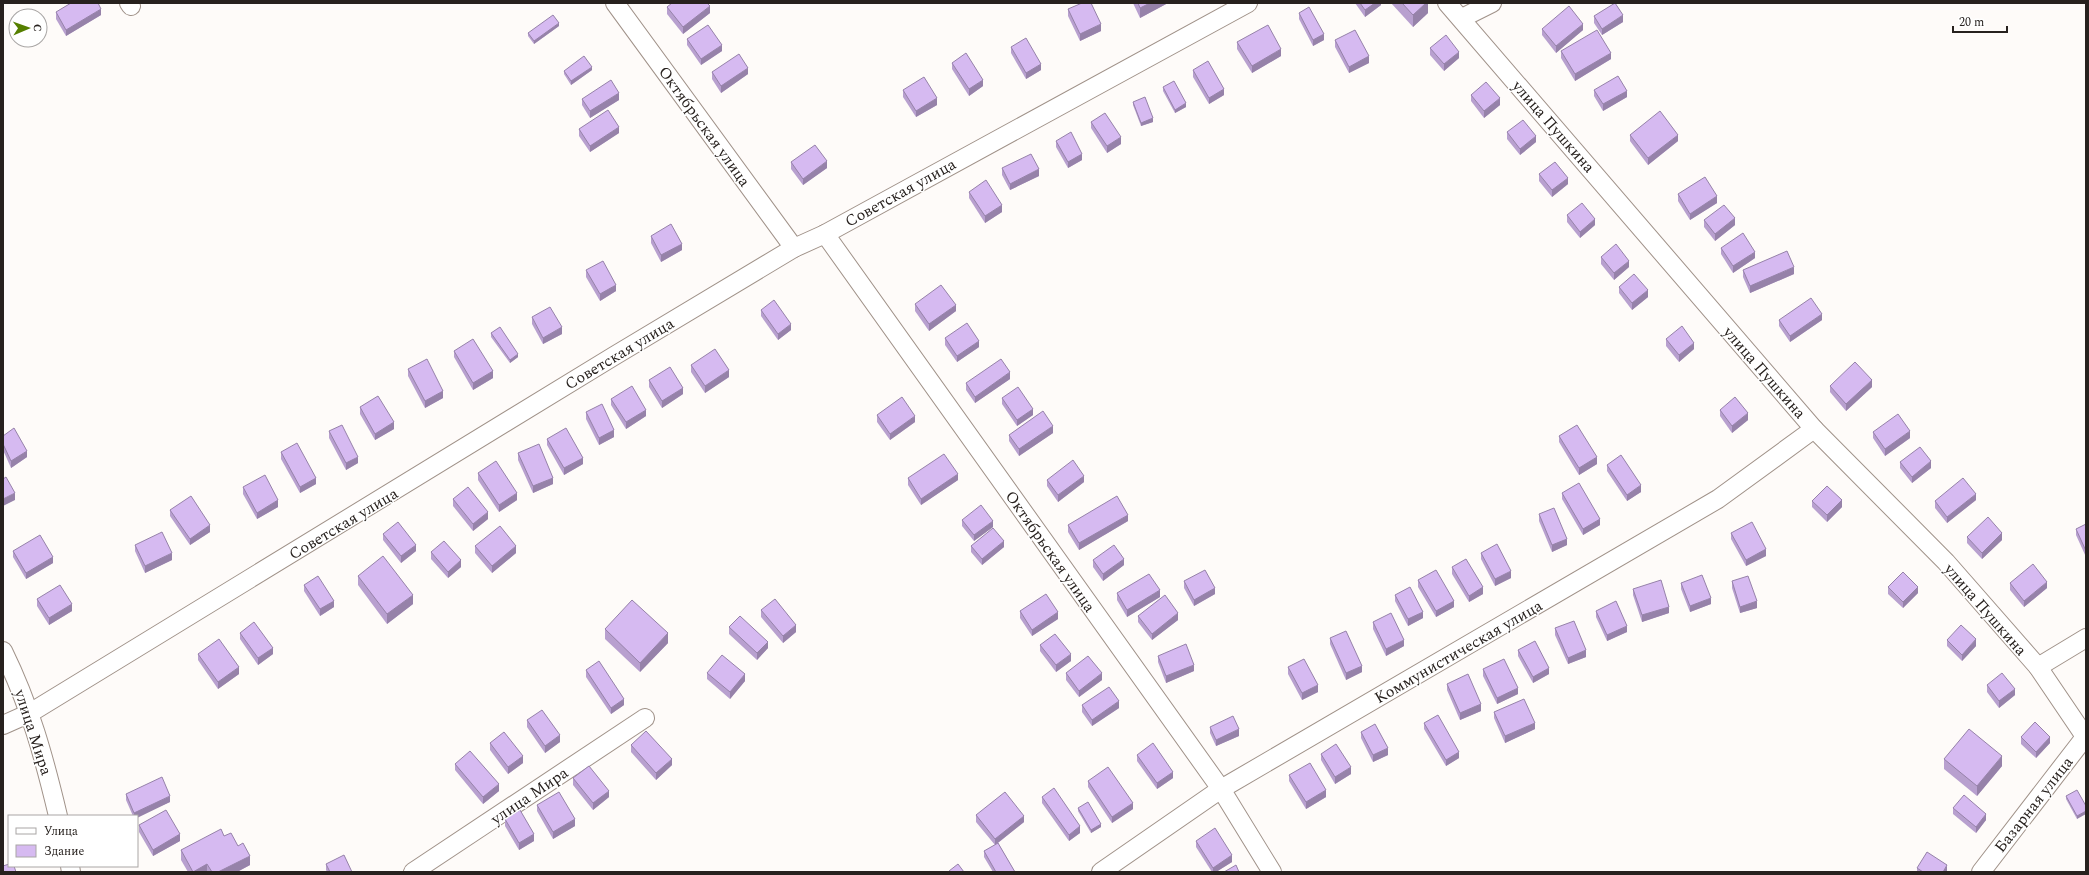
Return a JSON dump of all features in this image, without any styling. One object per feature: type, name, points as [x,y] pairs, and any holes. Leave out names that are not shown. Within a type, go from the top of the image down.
[{"type":"street","name":"Октябрьская улица","points":[[615,3],[794,248]]},
{"type":"street","name":"Советская улица","points":[[3,725],[30,712],[794,248],[825,234],[1248,3]]},
{"type":"street","name":"улица Пушкина","points":[[1447,3],[1462,18],[1814,429],[1946,562],[2038,667],[2086,737]]},
{"type":"street","points":[[1462,18],[1492,3]]},
{"type":"street","name":"Октябрьская улица","points":[[825,234],[1221,789],[1272,872]]},
{"type":"street","name":"Коммунистическая улица","points":[[1101,872],[1221,789],[1718,499],[1814,429]]},
{"type":"street","points":[[2038,667],[2086,638]]},
{"type":"street","name":"улица Мира","points":[[3,651],[30,712],[41,745],[58,815]]},
{"type":"street","name":"улица Мира","points":[[413,872],[645,718]]},
{"type":"street","name":"Базарная улица","points":[[1981,872],[2086,737]]},
{"type":"building","points":[[71,3],[98,3],[101,9],[66,30],[56,12]]},
{"type":"building","points":[[672,3],[707,3],[710,6],[683,27],[667,7]]},
{"type":"building","points":[[1082,3],[1091,3],[1101,24],[1080,34],[1068,9]]},
{"type":"building","points":[[1138,3],[1150,3],[1140,8]]},
{"type":"building","points":[[1360,3],[1375,3],[1365,10]]},
{"type":"building","points":[[1402,3],[1426,3],[1413,15]]},
{"type":"building","points":[[1615,3],[1623,15],[1602,29],[1594,16]]},
{"type":"building","points":[[1569,6],[1583,24],[1556,46],[1542,29]]},
{"type":"building","points":[[1309,7],[1324,34],[1313,40],[1299,13]]},
{"type":"building","points":[[553,15],[559,23],[534,41],[528,33]]},
{"type":"building","points":[[708,25],[722,45],[701,59],[687,39]]},
{"type":"building","points":[[1268,25],[1281,49],[1252,66],[1237,42]]},
{"type":"building","points":[[1355,30],[1369,56],[1349,67],[1335,40]]},
{"type":"building","points":[[1597,30],[1611,53],[1575,74],[1561,51]]},
{"type":"building","points":[[1446,35],[1459,52],[1444,64],[1430,48]]},
{"type":"building","points":[[1026,38],[1041,64],[1026,73],[1011,47]]},
{"type":"building","points":[[966,53],[983,80],[969,89],[952,63]]},
{"type":"building","points":[[739,54],[748,68],[721,86],[712,72]]},
{"type":"building","points":[[584,56],[592,67],[571,81],[564,71]]},
{"type":"building","points":[[1208,61],[1224,89],[1209,98],[1193,70]]},
{"type":"building","points":[[1618,76],[1627,91],[1603,104],[1594,90]]},
{"type":"building","points":[[924,77],[937,98],[916,111],[903,90]]},
{"type":"building","points":[[611,80],[619,93],[590,111],[582,99]]},
{"type":"building","points":[[1174,81],[1186,103],[1175,110],[1163,87]]},
{"type":"building","points":[[1486,82],[1500,98],[1484,111],[1471,95]]},
{"type":"building","points":[[1145,97],[1153,118],[1141,123],[1133,102]]},
{"type":"building","points":[[608,110],[619,127],[590,146],[579,129]]},
{"type":"building","points":[[1660,111],[1678,135],[1648,158],[1630,135]]},
{"type":"building","points":[[1105,113],[1121,137],[1107,146],[1091,122]]},
{"type":"building","points":[[1523,120],[1536,136],[1520,149],[1507,132]]},
{"type":"building","points":[[1071,132],[1082,154],[1068,162],[1056,141]]},
{"type":"building","points":[[815,145],[827,161],[803,179],[791,162]]},
{"type":"building","points":[[1031,154],[1039,169],[1010,184],[1002,168]]},
{"type":"building","points":[[1555,162],[1568,178],[1552,190],[1539,174]]},
{"type":"building","points":[[1705,177],[1717,196],[1690,214],[1678,194]]},
{"type":"building","points":[[986,180],[1002,205],[985,216],[969,192]]},
{"type":"building","points":[[1582,203],[1595,219],[1580,232],[1567,215]]},
{"type":"building","points":[[1724,205],[1735,218],[1715,234],[1704,220]]},
{"type":"building","points":[[671,224],[682,244],[661,255],[651,236]]},
{"type":"building","points":[[1743,233],[1755,252],[1733,266],[1721,248]]},
{"type":"building","points":[[1616,244],[1629,261],[1614,273],[1601,257]]},
{"type":"building","points":[[1787,251],[1794,267],[1750,286],[1743,270]]},
{"type":"building","points":[[603,261],[616,285],[600,294],[586,270]]},
{"type":"building","points":[[1634,274],[1648,290],[1632,303],[1619,287]]},
{"type":"building","points":[[941,285],[956,305],[929,324],[915,304]]},
{"type":"building","points":[[1811,298],[1822,314],[1790,336],[1779,320]]},
{"type":"building","points":[[774,300],[791,324],[778,334],[761,310]]},
{"type":"building","points":[[550,307],[562,327],[543,338],[532,317]]},
{"type":"building","points":[[967,323],[979,341],[957,356],[945,338]]},
{"type":"building","points":[[1682,326],[1694,343],[1679,355],[1666,339]]},
{"type":"building","points":[[500,327],[518,354],[510,360],[491,333]]},
{"type":"building","points":[[473,339],[493,371],[473,383],[454,351]]},
{"type":"building","points":[[715,349],[729,370],[705,386],[691,365]]},
{"type":"building","points":[[427,359],[443,391],[425,401],[408,369]]},
{"type":"building","points":[[1001,359],[1010,372],[975,397],[966,383]]},
{"type":"building","points":[[1855,362],[1872,380],[1846,404],[1830,386]]},
{"type":"building","points":[[670,367],[683,388],[662,401],[649,380]]},
{"type":"building","points":[[632,386],[646,410],[626,422],[611,399]]},
{"type":"building","points":[[1018,387],[1033,409],[1017,420],[1002,398]]},
{"type":"building","points":[[378,396],[394,422],[375,434],[360,407]]},
{"type":"building","points":[[902,397],[915,416],[890,434],[877,415]]},
{"type":"building","points":[[1735,397],[1748,413],[1732,426],[1720,410]]},
{"type":"building","points":[[602,404],[614,430],[599,438],[586,412]]},
{"type":"building","points":[[1043,411],[1053,426],[1019,449],[1009,435]]},
{"type":"building","points":[[1898,414],[1910,431],[1885,449],[1873,432]]},
{"type":"building","points":[[342,425],[358,457],[346,463],[329,431]]},
{"type":"building","points":[[1577,425],[1597,457],[1579,468],[1559,436]]},
{"type":"building","points":[[14,428],[27,451],[11,461],[3,444],[3,436]]},
{"type":"building","points":[[566,428],[583,458],[564,468],[547,439]]},
{"type":"building","points":[[297,443],[316,478],[300,487],[281,452]]},
{"type":"building","points":[[539,444],[553,478],[533,486],[518,453]]},
{"type":"building","points":[[1920,447],[1931,461],[1912,477],[1900,462]]},
{"type":"building","points":[[944,454],[958,474],[921,499],[908,478]]},
{"type":"building","points":[[1621,455],[1641,485],[1627,495],[1607,465]]},
{"type":"building","points":[[1073,460],[1084,476],[1058,495],[1047,480]]},
{"type":"building","points":[[496,461],[517,493],[499,505],[478,473]]},
{"type":"building","points":[[265,475],[278,500],[257,513],[243,487]]},
{"type":"building","points":[[6,477],[15,493],[3,499],[3,479]]},
{"type":"building","points":[[1963,478],[1976,494],[1947,517],[1935,501]]},
{"type":"building","points":[[1579,483],[1600,519],[1583,529],[1562,493]]},
{"type":"building","points":[[1827,486],[1842,500],[1827,515],[1812,501]]},
{"type":"building","points":[[468,487],[488,512],[473,524],[453,499]]},
{"type":"building","points":[[191,496],[210,525],[190,539],[170,510]]},
{"type":"building","points":[[1117,496],[1128,515],[1079,543],[1068,525]]},
{"type":"building","points":[[981,505],[993,521],[974,535],[962,520]]},
{"type":"building","points":[[1554,508],[1567,539],[1552,545],[1539,514]]},
{"type":"building","points":[[1988,517],[2002,533],[1982,553],[1967,537]]},
{"type":"building","points":[[398,522],[416,545],[401,556],[383,534]]},
{"type":"building","points":[[1752,522],[1766,549],[1746,560],[1731,533]]},
{"type":"building","points":[[2086,524],[2086,551],[2076,529]]},
{"type":"building","points":[[500,526],[516,546],[492,566],[475,546]]},
{"type":"building","points":[[993,528],[1004,541],[982,559],[971,546]]},
{"type":"building","points":[[162,532],[172,553],[145,566],[135,545]]},
{"type":"building","points":[[40,535],[53,557],[26,573],[13,551]]},
{"type":"building","points":[[444,541],[461,560],[448,572],[431,552]]},
{"type":"building","points":[[1497,544],[1511,571],[1495,579],[1481,553]]},
{"type":"building","points":[[1114,545],[1124,559],[1103,574],[1093,560]]},
{"type":"building","points":[[383,556],[413,595],[387,614],[358,576]]},
{"type":"building","points":[[1466,559],[1483,587],[1469,596],[1452,567]]},
{"type":"building","points":[[2033,564],[2047,582],[2024,601],[2010,583]]},
{"type":"building","points":[[1205,570],[1215,588],[1194,600],[1184,581]]},
{"type":"building","points":[[1436,570],[1454,601],[1436,611],[1418,580]]},
{"type":"building","points":[[1903,572],[1918,587],[1903,602],[1888,587]]},
{"type":"building","points":[[1149,574],[1160,590],[1127,610],[1117,593]]},
{"type":"building","points":[[1702,575],[1711,598],[1690,606],[1681,583]]},
{"type":"building","points":[[318,576],[334,601],[320,609],[304,585]]},
{"type":"building","points":[[1748,576],[1757,601],[1740,607],[1732,581]]},
{"type":"building","points":[[1661,580],[1669,607],[1642,615],[1633,589]]},
{"type":"building","points":[[60,585],[72,604],[49,618],[37,599]]},
{"type":"building","points":[[1410,587],[1423,612],[1408,619],[1395,595]]},
{"type":"building","points":[[1046,594],[1058,612],[1032,630],[1020,611]]},
{"type":"building","points":[[1165,595],[1178,613],[1152,634],[1138,616]]},
{"type":"building","points":[[775,599],[796,625],[783,636],[761,610]]},
{"type":"building","points":[[632,600],[668,633],[640,663],[605,629]]},
{"type":"building","points":[[1616,601],[1627,626],[1607,635],[1596,611]]},
{"type":"building","points":[[1391,613],[1404,640],[1386,649],[1373,622]]},
{"type":"building","points":[[740,616],[768,642],[757,653],[729,627]]},
{"type":"building","points":[[1574,621],[1586,650],[1568,658],[1555,628]]},
{"type":"building","points":[[254,622],[273,648],[258,658],[240,633]]},
{"type":"building","points":[[1961,625],[1976,639],[1962,655],[1947,640]]},
{"type":"building","points":[[1346,631],[1362,666],[1346,673],[1330,638]]},
{"type":"building","points":[[1055,634],[1071,654],[1056,665],[1040,645]]},
{"type":"building","points":[[219,639],[239,667],[218,682],[198,654]]},
{"type":"building","points":[[1535,641],[1549,668],[1533,677],[1518,650]]},
{"type":"building","points":[[1186,644],[1194,665],[1166,676],[1158,656]]},
{"type":"building","points":[[722,655],[745,674],[730,692],[707,673]]},
{"type":"building","points":[[1088,656],[1102,673],[1079,691],[1066,673]]},
{"type":"building","points":[[1304,659],[1318,685],[1302,693],[1288,667]]},
{"type":"building","points":[[1504,659],[1518,688],[1497,698],[1483,669]]},
{"type":"building","points":[[599,661],[624,699],[611,708],[586,670]]},
{"type":"building","points":[[2002,673],[2015,689],[1999,701],[1987,685]]},
{"type":"building","points":[[1468,674],[1481,704],[1460,713],[1447,684]]},
{"type":"building","points":[[1109,687],[1119,701],[1092,720],[1082,705]]},
{"type":"building","points":[[1524,699],[1535,723],[1505,736],[1494,712]]},
{"type":"building","points":[[542,710],[560,735],[545,746],[527,720]]},
{"type":"building","points":[[1438,715],[1459,752],[1446,760],[1424,723]]},
{"type":"building","points":[[1233,716],[1239,729],[1216,740],[1210,727]]},
{"type":"building","points":[[2035,722],[2050,737],[2036,752],[2021,737]]},
{"type":"building","points":[[1375,724],[1388,748],[1373,755],[1361,732]]},
{"type":"building","points":[[1969,729],[2002,756],[1977,786],[1944,759]]},
{"type":"building","points":[[646,731],[672,759],[656,773],[631,745]]},
{"type":"building","points":[[504,732],[523,756],[508,767],[490,743]]},
{"type":"building","points":[[1153,743],[1173,772],[1157,783],[1137,755]]},
{"type":"building","points":[[1336,744],[1351,767],[1335,777],[1321,754]]},
{"type":"building","points":[[470,751],[499,784],[483,797],[455,764]]},
{"type":"building","points":[[1310,763],[1326,790],[1306,802],[1289,775]]},
{"type":"building","points":[[589,766],[609,791],[593,803],[573,778]]},
{"type":"building","points":[[1108,767],[1133,803],[1112,817],[1088,781]]},
{"type":"building","points":[[162,777],[170,796],[134,813],[126,794]]},
{"type":"building","points":[[1054,788],[1080,826],[1069,835],[1042,797]]},
{"type":"building","points":[[2077,790],[2086,806],[2086,811],[2077,816],[2066,796]]},
{"type":"building","points":[[559,792],[575,819],[553,832],[537,805]]},
{"type":"building","points":[[1005,792],[1024,816],[995,839],[976,815]]},
{"type":"building","points":[[1964,795],[1986,814],[1976,827],[1953,808]]},
{"type":"building","points":[[1088,802],[1101,824],[1091,830],[1078,808]]},
{"type":"building","points":[[166,810],[180,834],[153,850],[139,825]]},
{"type":"building","points":[[520,810],[534,834],[519,843],[505,819]]},
{"type":"building","points":[[1215,828],[1232,855],[1213,868],[1196,841]]},
{"type":"building","points":[[221,829],[224,836],[231,833],[238,846],[243,843],[250,856],[218,872],[212,872],[207,864],[193,872],[181,850]]},
{"type":"building","points":[[998,843],[1015,872],[996,872],[984,851]]},
{"type":"building","points":[[1927,852],[1947,865],[1943,872],[1923,872],[1917,868]]},
{"type":"building","points":[[344,855],[352,872],[330,872],[326,864]]},
{"type":"building","points":[[8,864],[8,867],[14,867],[16,872],[3,872],[3,866]]},
{"type":"building","points":[[958,864],[964,872],[949,872],[949,871]]},
{"type":"building","points":[[1236,865],[1239,872],[1224,872]]}]
